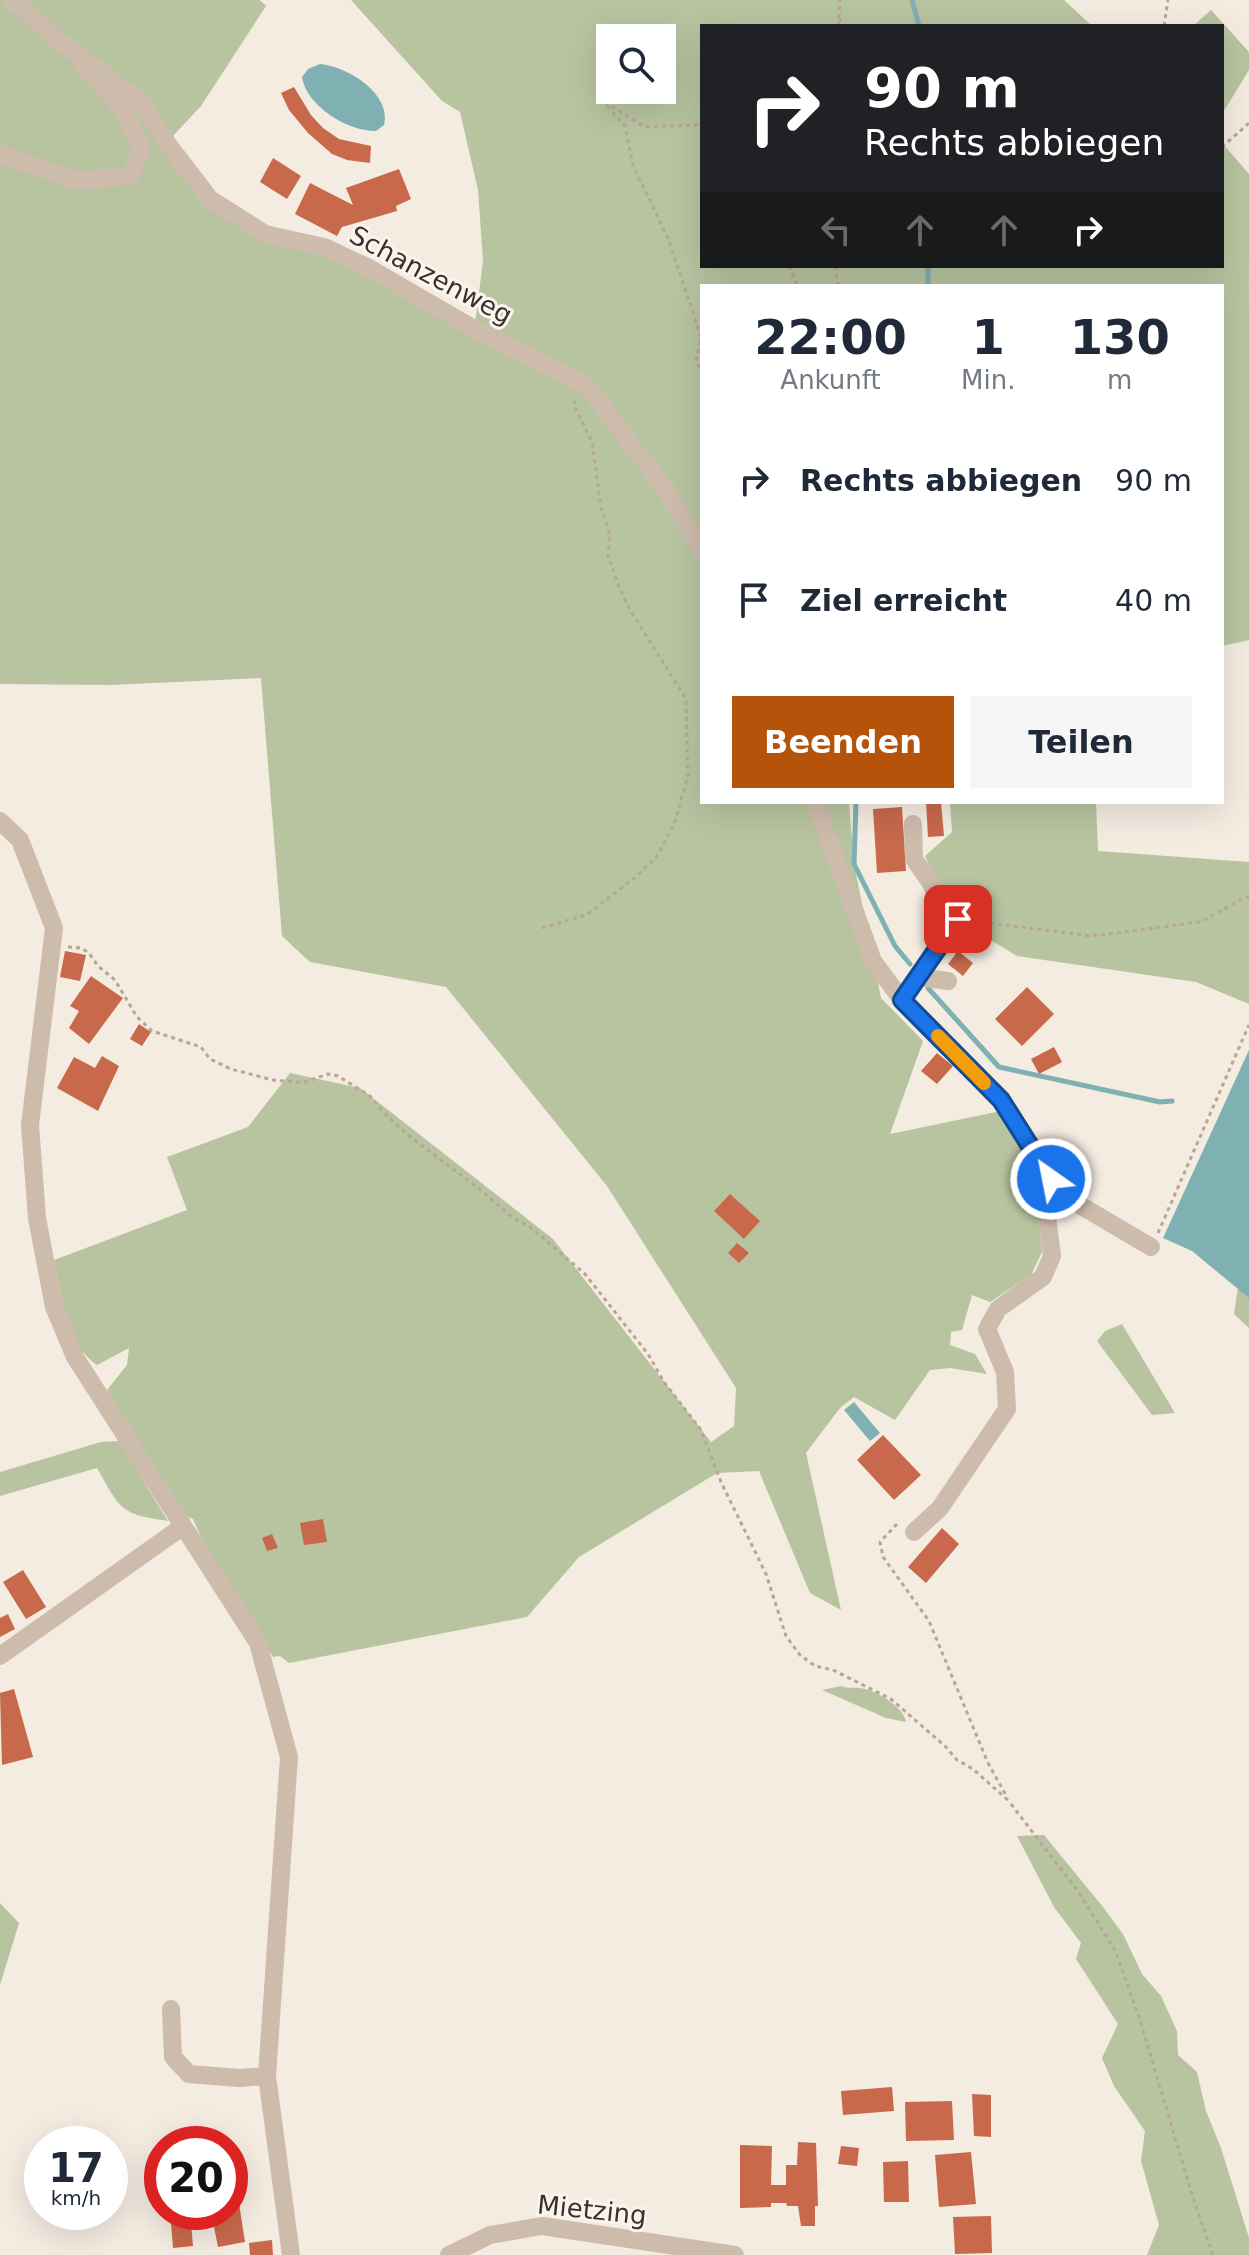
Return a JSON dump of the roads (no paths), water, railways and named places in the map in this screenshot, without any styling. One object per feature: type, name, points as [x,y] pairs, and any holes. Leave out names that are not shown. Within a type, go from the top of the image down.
[{"type":"street","name":"Schanzenweg","points":[[12,0],[141,102],[167,143],[210,199],[265,234],[324,247],[369,268],[481,333],[587,386],[668,493],[700,548]]},
{"type":"street","name":"Schanzenweg","points":[[0,154],[77,181],[131,176],[141,147],[123,110],[71,49]]},
{"type":"street","points":[[816,804],[873,961],[902,1000],[1001,1100],[1061,1194],[1151,1247]]},
{"type":"street","points":[[0,821],[20,840],[54,928],[30,1125],[37,1218],[54,1307],[75,1357],[258,1643],[289,1757],[267,2076],[291,2255]]},
{"type":"street","points":[[902,1000],[953,927],[932,885],[914,859],[913,824]]},
{"type":"street","points":[[918,977],[948,981]]},
{"type":"street","points":[[914,1532],[940,1508],[1007,1409],[1005,1372],[987,1329],[998,1309],[1043,1277],[1052,1256],[1040,1163]]},
{"type":"street","points":[[0,1656],[182,1527]]},
{"type":"street","points":[[171,2009],[173,2057],[189,2074],[239,2078],[267,2076]]},
{"type":"street","name":"Mietzing","points":[[449,2255],[490,2235],[542,2226],[735,2255]]},
{"type":"water","points":[[320,64],[342,70],[365,83],[381,102],[385,113],[384,125],[376,131],[354,127],[320,107],[305,88],[302,77],[308,69]]},
{"type":"water","points":[[1249,1050],[1249,1298],[1192,1251],[1163,1238]]},
{"type":"water","points":[[854,1402],[880,1433],[870,1441],[844,1410]]},
{"type":"waterway","points":[[912,0],[918,24]]},
{"type":"waterway","points":[[928,268],[928,284]]},
{"type":"waterway","points":[[856,804],[854,864],[895,946],[910,964]]},
{"type":"waterway","points":[[928,988],[999,1067],[1160,1102],[1172,1101]]}]
